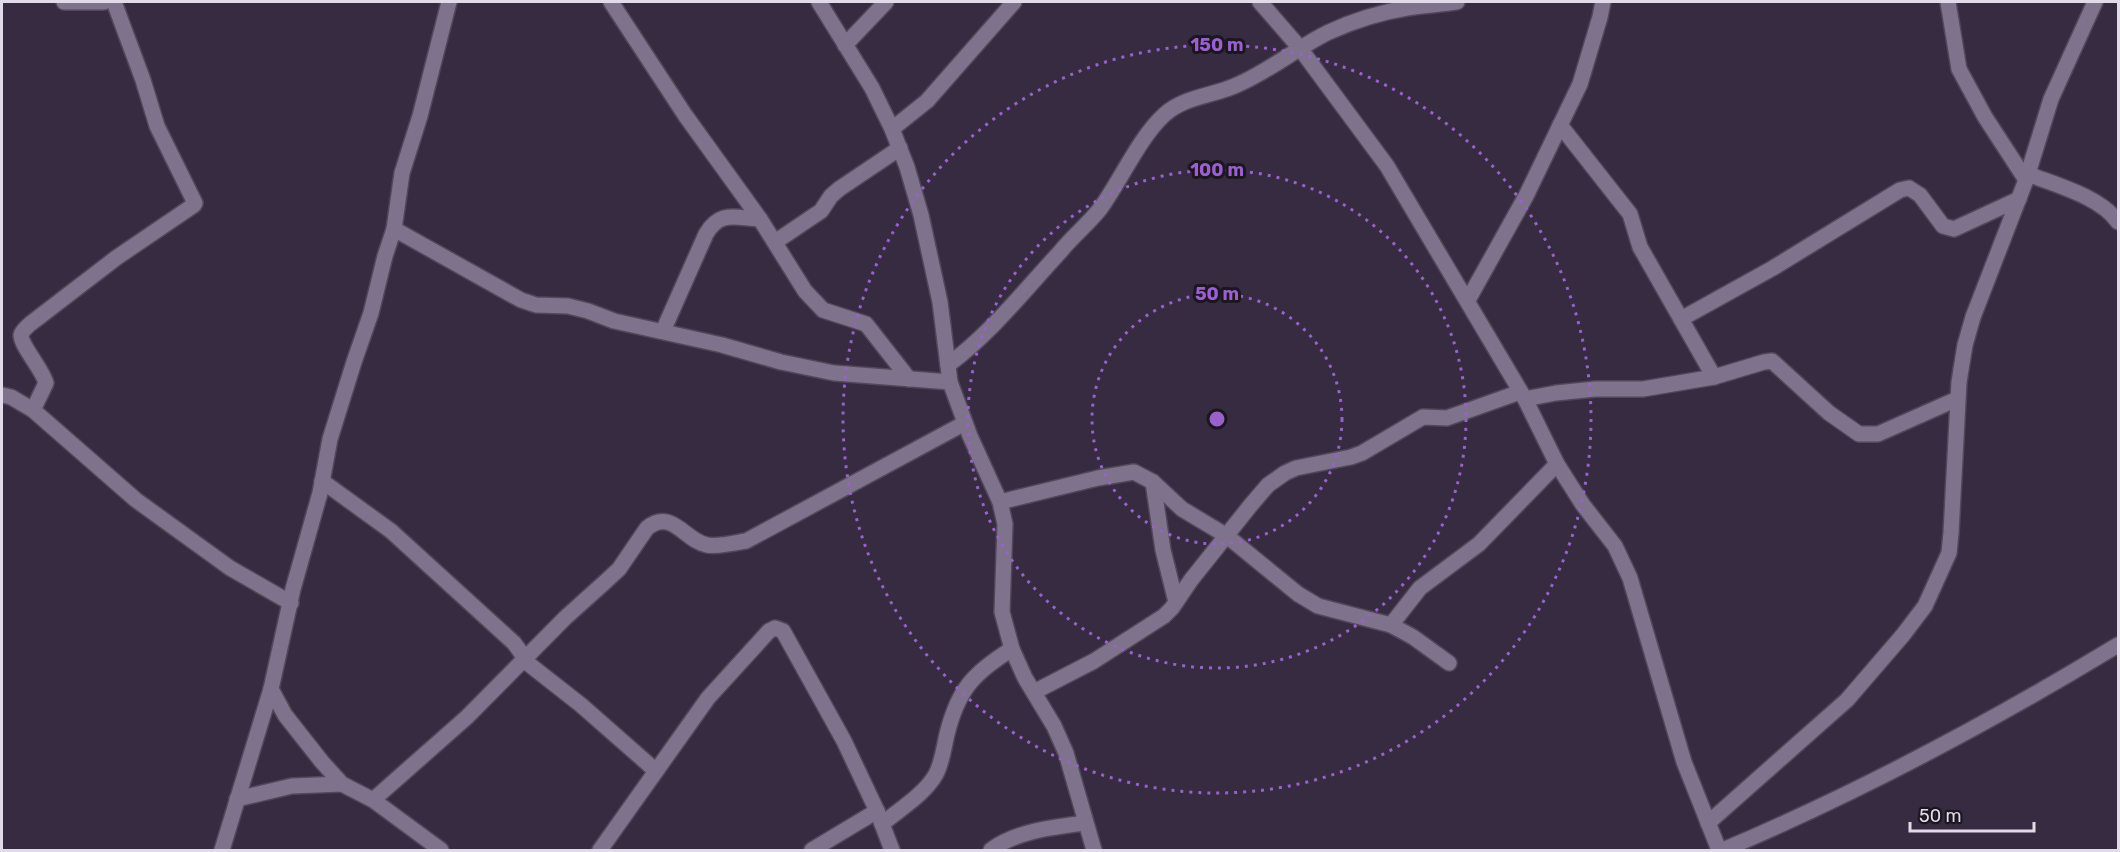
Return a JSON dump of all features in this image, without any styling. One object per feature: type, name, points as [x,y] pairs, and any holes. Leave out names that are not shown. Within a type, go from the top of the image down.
[{"type":"street","points":[[64,2],[104,2]]},
{"type":"street","points":[[33,410],[46,383],[45,376],[24,344],[21,336],[23,332],[30,324],[116,258],[194,205],[195,202],[157,126],[143,80],[114,2]]},
{"type":"street","points":[[222,850],[271,689],[322,481],[330,439],[371,313],[394,228],[402,173],[420,116],[449,2]]},
{"type":"street","points":[[611,2],[685,115],[760,219],[805,291],[818,307],[866,324],[909,379]]},
{"type":"street","points":[[819,2],[872,88],[900,148],[921,215],[933,267],[945,329],[950,382],[965,423],[1000,502],[1005,524],[1002,612],[1011,650],[1054,726],[1066,753],[1094,850]]},
{"type":"street","points":[[845,45],[886,2]]},
{"type":"street","points":[[892,129],[927,101],[1014,2]]},
{"type":"street","points":[[1260,2],[1299,47],[1388,166],[1468,300],[1557,464],[1583,505],[1615,546],[1630,578],[1684,762],[1721,850],[1798,818],[1954,740],[2048,688],[2118,645]]},
{"type":"street","points":[[948,365],[1001,318],[1098,211],[1145,138],[1164,115],[1176,106],[1238,85],[1299,47],[1331,31],[1406,8],[1457,2]]},
{"type":"street","points":[[1468,300],[1526,196],[1580,84],[1603,2]]},
{"type":"street","points":[[1948,2],[1959,69],[1985,117],[2027,177],[2098,203],[2110,211],[2118,222]]},
{"type":"street","points":[[1708,823],[1847,700],[1925,606],[1949,553],[1952,533],[1957,399],[1965,345],[1973,317],[2027,177],[2051,99],[2095,2]]},
{"type":"street","points":[[1560,125],[1630,214],[1640,247],[1714,377]]},
{"type":"street","points":[[775,242],[821,211],[839,189],[900,148]]},
{"type":"street","points":[[1681,319],[1773,268],[1900,190],[1910,188],[1920,195],[1943,226],[1954,229],[2019,199]]},
{"type":"street","points":[[663,331],[706,234],[715,221],[722,217],[760,219]]},
{"type":"street","points":[[394,228],[521,300],[536,305],[568,306],[614,321],[663,331],[781,362],[834,372],[950,382]]},
{"type":"street","points":[[1034,692],[1094,661],[1164,616],[1268,485],[1296,468],[1362,453],[1423,417],[1447,418],[1522,396],[1595,389],[1643,389],[1714,377],[1764,362],[1772,362],[1829,412],[1859,434],[1878,434],[1957,399]]},
{"type":"street","points":[[2,395],[33,410],[136,500],[230,568],[291,603]]},
{"type":"street","points":[[373,800],[467,717],[619,568],[652,523],[669,522],[706,544],[746,541],[965,423]]},
{"type":"street","points":[[1391,625],[1420,588],[1479,544],[1557,464]]},
{"type":"street","points":[[1000,502],[1098,478],[1134,472],[1153,482],[1182,509],[1227,536],[1298,594],[1318,606],[1402,630],[1449,663]]},
{"type":"street","points":[[322,481],[391,531],[514,644],[530,665],[581,705],[655,770]]},
{"type":"street","points":[[1153,482],[1163,550],[1176,603]]},
{"type":"street","points":[[600,850],[708,698],[775,628],[783,631],[844,741],[880,818],[892,850]]},
{"type":"street","points":[[812,850],[880,818],[925,788],[937,774],[950,722],[964,689],[974,676],[1011,650]]},
{"type":"street","points":[[271,689],[285,715],[342,784],[373,800],[432,848]]},
{"type":"street","points":[[237,800],[292,786],[342,784]]},
{"type":"street","points":[[991,850],[1018,837],[1047,828],[1085,823]]}]
